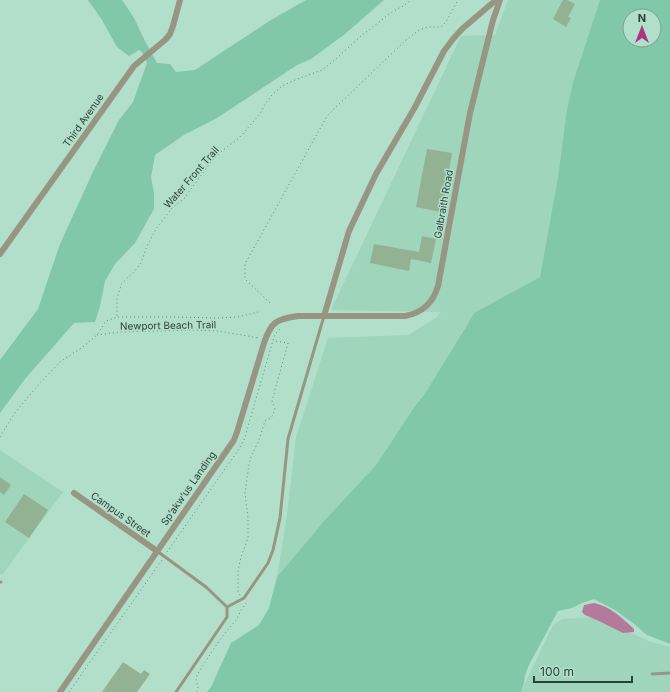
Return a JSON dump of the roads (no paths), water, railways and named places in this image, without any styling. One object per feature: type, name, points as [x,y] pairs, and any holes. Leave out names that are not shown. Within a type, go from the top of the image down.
[{"type":"street","name":"Third Avenue","points":[[0,254],[126,76],[134,66],[166,40],[173,26],[180,0]]},
{"type":"street","points":[[324,316],[349,231],[376,174],[415,107],[444,51],[462,29],[496,0]]},
{"type":"street","name":"Galbraith Road","points":[[324,316],[405,316],[414,314],[424,308],[435,296],[474,94],[493,20],[500,0]]},
{"type":"street","name":"Sp’akw’us Landing","points":[[60,692],[234,440],[261,351],[270,328],[283,318],[298,316],[324,316]]},
{"type":"street","name":"Campus Street","points":[[74,493],[157,551]]},
{"type":"lane","points":[[227,607],[244,598],[268,563],[273,550],[280,518],[288,439],[324,316]]},
{"type":"lane","points":[[157,551],[206,587],[227,607],[227,617],[176,692]]},
{"type":"lane","points":[[652,674],[670,672]]}]
